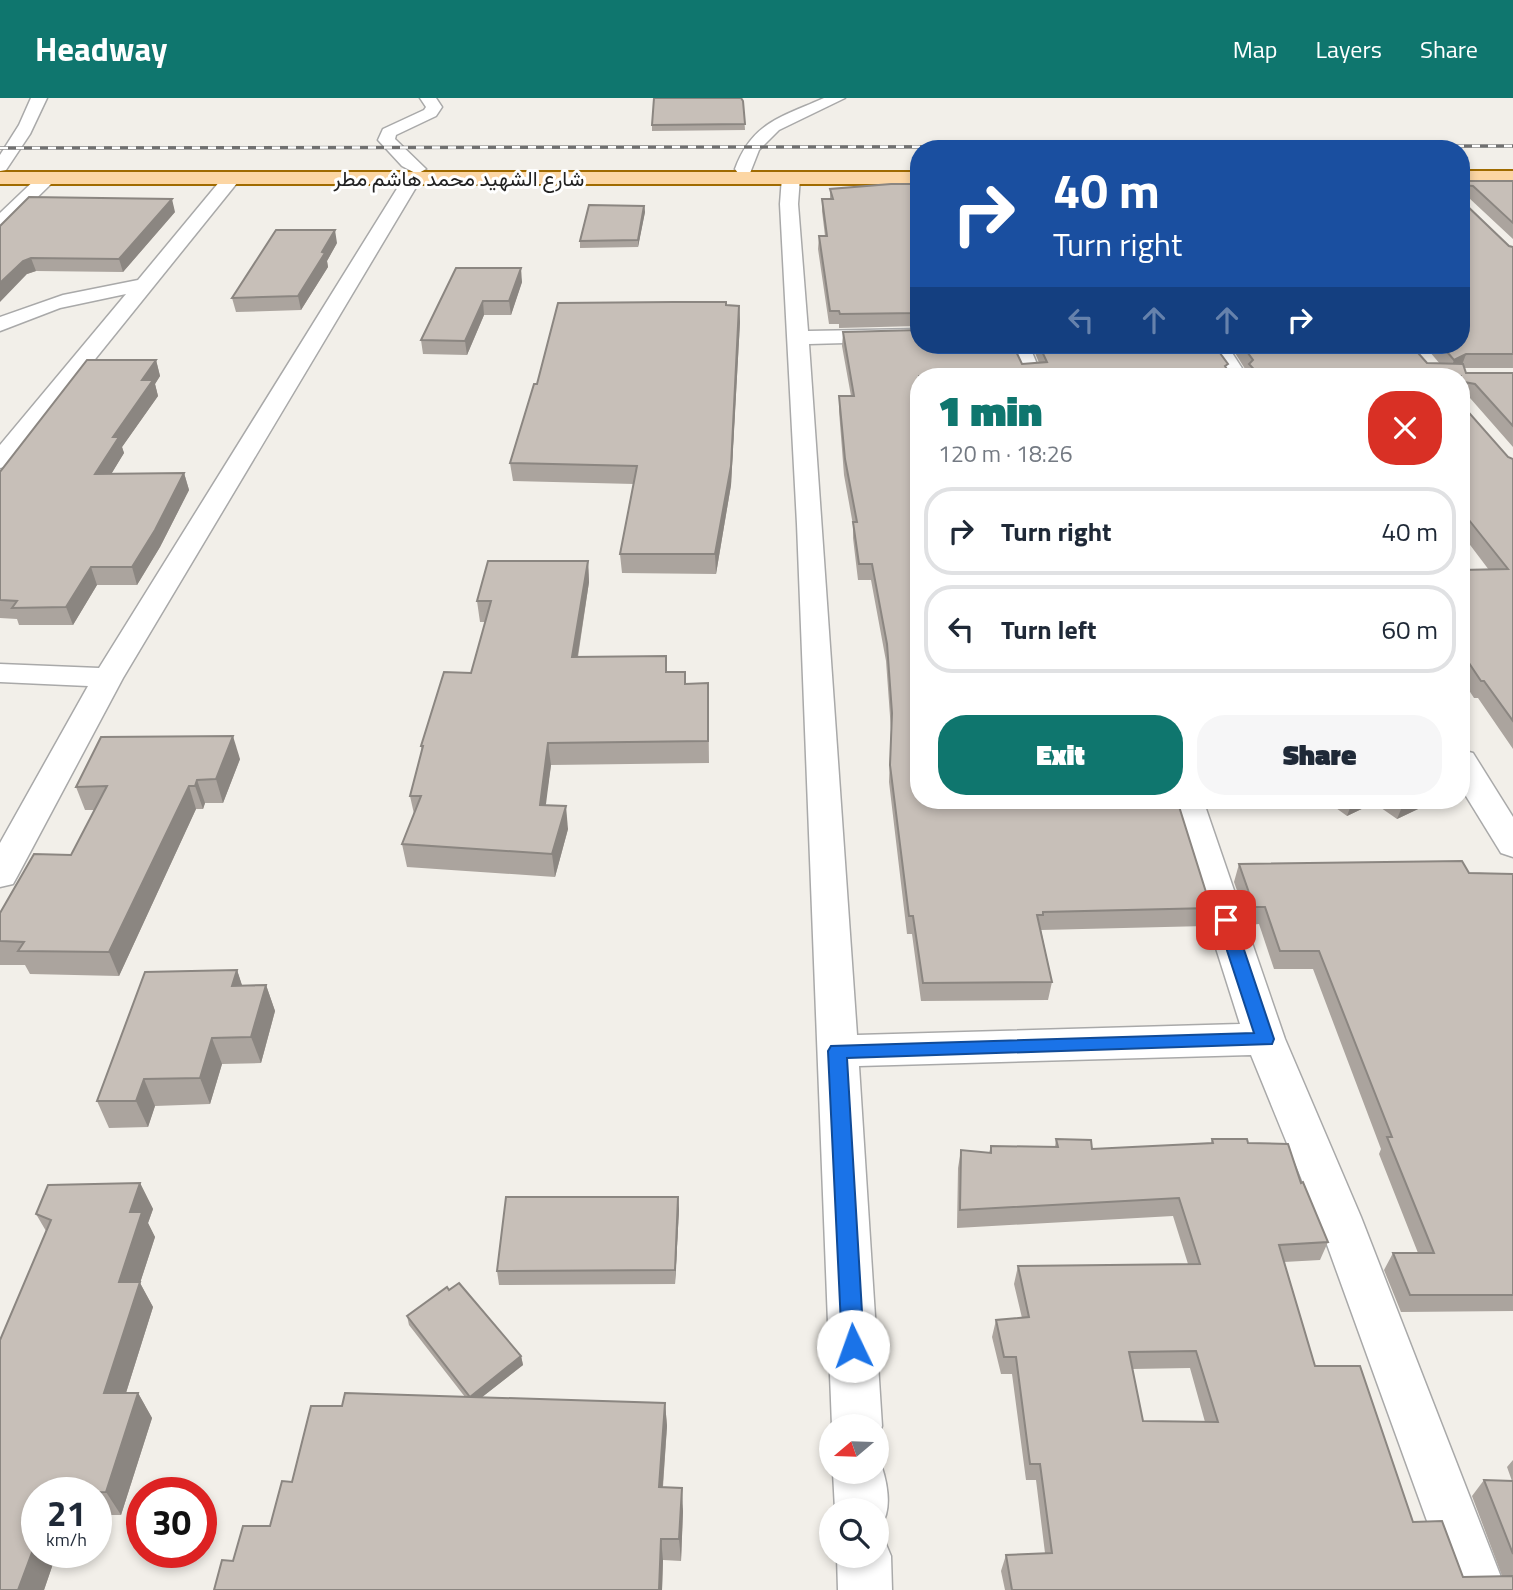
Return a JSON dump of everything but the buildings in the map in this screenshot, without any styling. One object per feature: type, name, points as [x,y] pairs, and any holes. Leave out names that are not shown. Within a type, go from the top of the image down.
[{"type":"main road","name":"شارع الشهيد محمد هاشم مطر","points":[[0,168],[910,178]]},
{"type":"main road","name":"شارع الشهيد محمد هاشم مطر","points":[[0,178],[231,179],[744,169],[910,169]]},
{"type":"main road","points":[[1470,169],[1513,169]]},
{"type":"main road","points":[[1470,177],[1513,177]]},
{"type":"street","points":[[0,168],[30,121],[38,98]]},
{"type":"street","points":[[0,875],[108,678],[414,174],[396,148],[386,139],[389,132],[430,113],[434,107],[428,98]]},
{"type":"street","points":[[744,169],[751,148],[773,127],[837,98]]},
{"type":"street","points":[[791,177],[789,204],[856,1414]]},
{"type":"street","points":[[0,223],[47,178]]},
{"type":"street","points":[[0,461],[231,179]]},
{"type":"street","points":[[0,325],[45,305],[144,285]]},
{"type":"street","points":[[797,338],[910,335]]},
{"type":"street","points":[[0,673],[108,678]]},
{"type":"street","points":[[1470,775],[1513,845]]},
{"type":"street","points":[[1189,809],[1265,1039],[1339,1217],[1479,1590]]},
{"type":"street","points":[[837,1051],[1265,1039]]},
{"type":"street","points":[[864,1568],[865,1590]]},
{"type":"railway","points":[[1470,146],[1513,146]]},
{"type":"railway","points":[[0,148],[910,147]]},
{"type":"route","points":[[853,1346],[837,1051],[1265,1039],[1226,920]]}]
